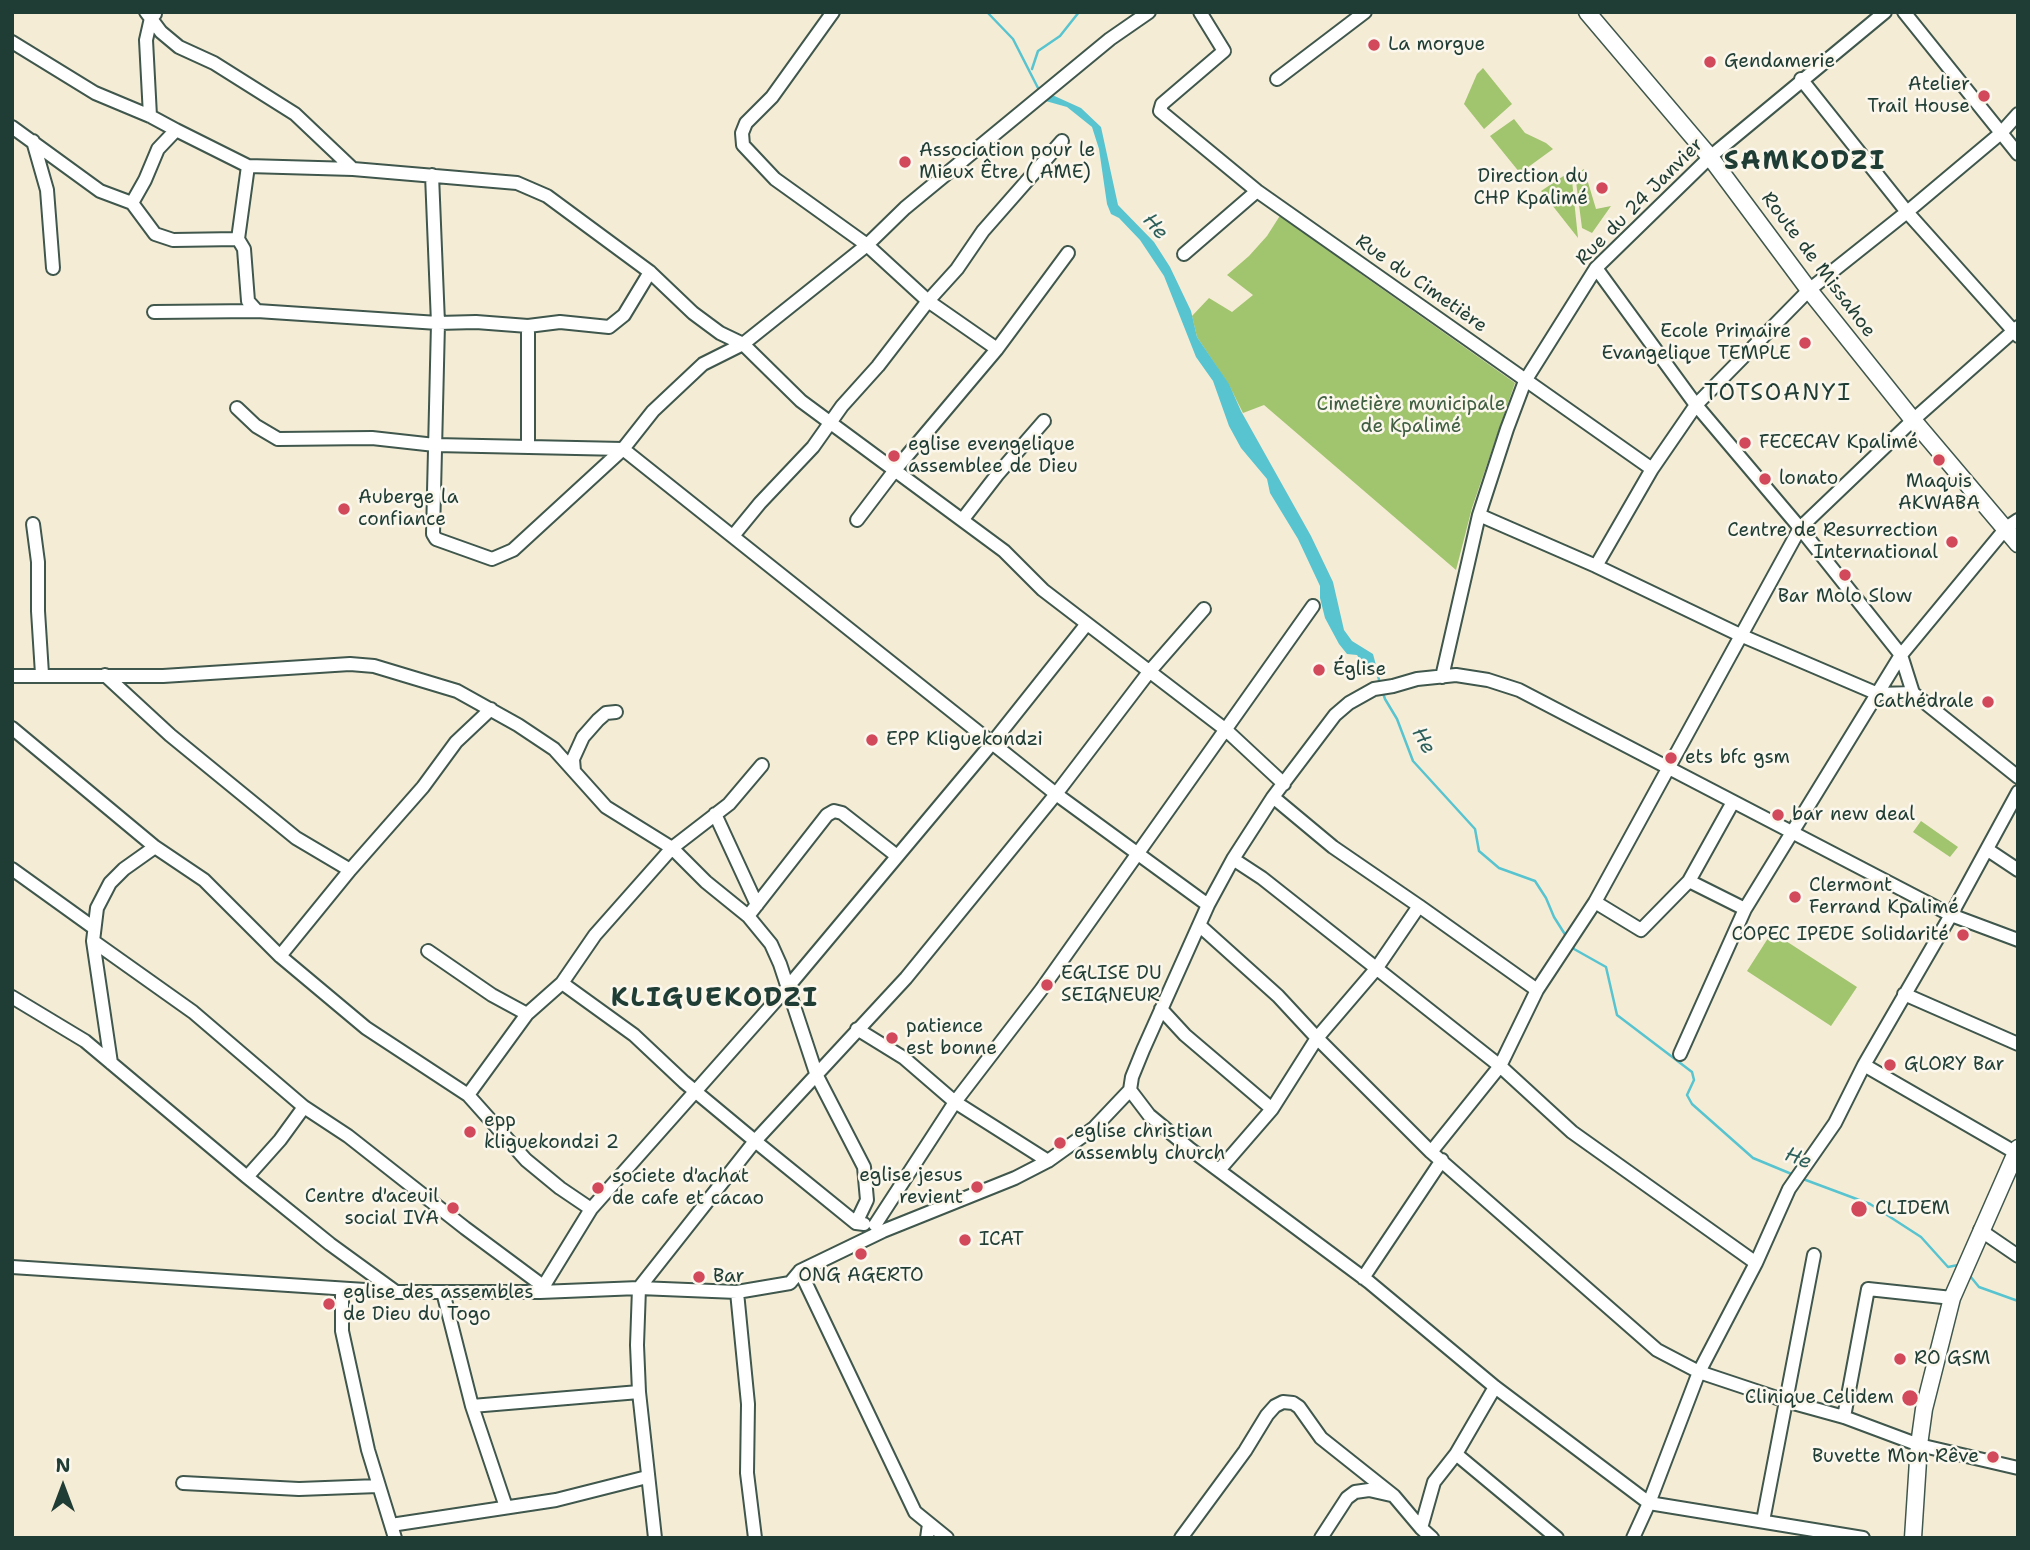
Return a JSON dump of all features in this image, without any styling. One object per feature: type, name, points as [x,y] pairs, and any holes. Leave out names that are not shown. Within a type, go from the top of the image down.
[{"type":"main road","name":"Route de Missahoe","points":[[1587,12],[1710,157],[1809,290],[1913,420],[2012,524],[2018,544]]},
{"type":"main road","points":[[1913,1538],[1919,1445],[1929,1384],[1954,1292],[2017,1152]]},
{"type":"street","points":[[833,12],[772,97],[746,123],[742,132],[743,145],[775,179],[867,245],[928,301],[997,349]]},
{"type":"street","points":[[432,175],[438,323],[433,534],[441,541],[492,559],[513,550],[623,449],[653,411],[703,365],[743,344],[867,245],[905,208],[1110,39],[1149,12]]},
{"type":"street","name":"Rue du Cimetière","points":[[1200,12],[1224,51],[1162,104],[1160,111],[1257,191],[1652,469]]},
{"type":"street","points":[[1277,79],[1365,12]]},
{"type":"street","name":"Rue du 24 Janvier","points":[[1442,677],[1479,515],[1498,453],[1525,381],[1596,268],[1710,157],[1885,12]]},
{"type":"street","points":[[1904,12],[2018,154]]},
{"type":"street","points":[[150,116],[146,40],[151,14]]},
{"type":"street","points":[[151,14],[161,32],[179,47],[251,84],[295,114],[353,169]]},
{"type":"street","points":[[12,42],[95,93],[150,116],[248,166],[353,169],[517,183],[547,196],[650,272],[693,313],[720,333],[743,344],[801,401],[1004,551],[1043,590],[1226,730],[1284,784]]},
{"type":"street","points":[[1363,1278],[1436,1156],[1500,1066],[1536,990],[1595,902],[1800,528],[1913,420],[2016,332],[1907,212],[1801,79]]},
{"type":"street","points":[[1596,566],[1652,469],[1696,405],[1809,290],[1907,212],[2001,132],[2018,114]]},
{"type":"street","points":[[12,127],[100,191],[132,203],[155,234],[173,240],[238,239]]},
{"type":"street","points":[[132,203],[158,149],[176,130]]},
{"type":"street","points":[[33,141],[47,190],[53,268]]},
{"type":"street","points":[[733,536],[813,447],[842,406],[878,366],[984,231],[1062,141]]},
{"type":"street","points":[[248,166],[238,239],[244,249],[248,302],[257,311]]},
{"type":"street","points":[[1184,254],[1257,191]]},
{"type":"street","points":[[857,520],[895,470],[997,349],[1068,253]]},
{"type":"street","points":[[1596,268],[1696,405],[1800,528],[1901,655],[1913,693],[2018,777]]},
{"type":"street","points":[[154,312],[257,311],[438,323],[476,322],[528,326],[560,322],[609,327],[624,315],[650,272]]},
{"type":"street","points":[[527,445],[528,326]]},
{"type":"street","points":[[237,408],[256,426],[278,439],[372,438],[436,445],[623,449],[1056,794],[1208,905]]},
{"type":"street","points":[[963,519],[1044,421]]},
{"type":"street","points":[[1479,515],[1596,566],[1740,635],[1878,694],[1913,693]]},
{"type":"street","points":[[33,524],[38,562],[42,674]]},
{"type":"street","points":[[1681,1054],[1745,909],[1901,655],[2012,524]]},
{"type":"street","points":[[879,1228],[955,1101],[1041,990],[1313,606]]},
{"type":"street","points":[[654,1538],[639,1392],[639,1289],[755,1141],[906,978],[1056,794],[1149,671],[1204,608]]},
{"type":"street","points":[[542,1289],[591,1209],[787,988],[993,742],[1086,625]]},
{"type":"street","points":[[12,676],[163,676],[350,664],[374,666],[431,682],[457,691],[491,709],[554,750],[606,807],[672,848],[748,916],[771,944],[817,1076],[864,1167],[867,1200],[856,1223]]},
{"type":"street","points":[[105,675],[170,735],[296,838],[350,870]]},
{"type":"street","points":[[12,1267],[396,1292],[639,1289],[737,1292],[776,1283],[790,1283],[800,1272],[879,1228],[1015,1178],[1048,1161],[1094,1128],[1130,1090],[1132,1077],[1208,905],[1233,859],[1273,797],[1335,715],[1349,703],[1379,688],[1393,687],[1417,679],[1457,675],[1489,680],[1519,690],[1951,915],[2018,940]]},
{"type":"street","points":[[280,956],[350,870],[423,787],[456,742],[491,709]]},
{"type":"street","points":[[574,771],[573,759],[583,737],[606,713],[616,712]]},
{"type":"street","points":[[12,728],[155,847],[204,880],[280,956],[366,1028],[468,1095],[526,1160],[559,1188],[591,1209]]},
{"type":"street","points":[[468,1095],[527,1014],[562,982],[595,935],[672,848],[729,804],[762,765]]},
{"type":"street","points":[[1633,1538],[1699,1372],[1756,1263],[1789,1189],[1835,1123],[1864,1065],[1988,850],[2018,792]]},
{"type":"street","points":[[1273,797],[1333,847],[1536,990]]},
{"type":"street","points":[[1595,902],[1641,930],[1689,881],[1733,802]]},
{"type":"street","points":[[748,916],[827,815],[834,811],[842,813],[897,856]]},
{"type":"street","points":[[715,814],[757,905]]},
{"type":"street","points":[[111,1063],[93,935],[97,908],[110,883],[124,869],[155,847]]},
{"type":"street","points":[[1988,850],[2018,870]]},
{"type":"street","points":[[1233,859],[1262,878],[1500,1066],[1572,1132],[1756,1263]]},
{"type":"street","points":[[12,869],[193,1012],[304,1107],[348,1136],[542,1289]]},
{"type":"street","points":[[1689,881],[1745,909]]},
{"type":"street","points":[[1220,1169],[1272,1109],[1317,1038],[1376,969],[1419,906]]},
{"type":"street","points":[[1199,925],[1278,996],[1436,1156],[1657,1350],[1699,1372],[1844,1417],[1919,1445],[2018,1468]]},
{"type":"street","points":[[428,951],[492,995],[527,1014]]},
{"type":"street","points":[[562,982],[634,1035],[755,1141],[856,1223],[879,1228]]},
{"type":"street","points":[[1905,994],[2018,1044]]},
{"type":"street","points":[[12,997],[85,1041],[330,1244],[396,1292]]},
{"type":"street","points":[[1161,1009],[1185,1035],[1272,1109]]},
{"type":"street","points":[[857,1029],[904,1058],[955,1101],[1048,1161]]},
{"type":"street","points":[[1864,1065],[2017,1152]]},
{"type":"street","points":[[1130,1090],[1149,1115],[1190,1149],[1363,1278],[1495,1387],[1649,1503],[1863,1538]]},
{"type":"street","points":[[247,1177],[280,1140],[304,1107]]},
{"type":"street","points":[[1980,1230],[2018,1256]]},
{"type":"street","points":[[1763,1521],[1814,1255]]},
{"type":"street","points":[[800,1272],[915,1512],[947,1538]]},
{"type":"street","points":[[1844,1417],[1868,1289],[1954,1292]]},
{"type":"street","points":[[342,1290],[342,1331],[378,1486],[395,1538]]},
{"type":"street","points":[[443,1292],[472,1406],[506,1507]]},
{"type":"street","points":[[737,1292],[748,1405],[747,1473],[755,1538]]},
{"type":"street","points":[[1426,1534],[1434,1482],[1456,1454],[1495,1387]]},
{"type":"street","points":[[472,1406],[639,1392]]},
{"type":"street","points":[[1181,1538],[1245,1451],[1267,1415],[1283,1402],[1299,1407],[1321,1438],[1394,1496],[1426,1534]]},
{"type":"street","points":[[1456,1454],[1557,1538]]},
{"type":"street","points":[[391,1525],[556,1500],[647,1476]]},
{"type":"street","points":[[183,1483],[299,1489],[378,1486]]},
{"type":"street","points":[[1321,1538],[1347,1498],[1355,1492],[1369,1490],[1394,1496]]},
{"type":"street","points":[[1779,1538],[1781,1523]]},
{"type":"street","points":[[927,1538],[929,1524]]},
{"type":"green space","points":[[1483,68],[1512,104],[1484,129],[1464,104],[1477,74]]},
{"type":"green space","points":[[1514,119],[1525,133],[1553,149],[1520,173],[1490,136]]},
{"type":"green space","points":[[1584,169],[1596,209],[1611,206],[1592,233],[1582,228],[1575,174]]},
{"type":"green space","points":[[1571,171],[1578,238],[1541,191]]},
{"type":"green space","name":"Cimetière municipale de Kpalimé","points":[[1281,214],[1515,383],[1472,508],[1456,570],[1264,405],[1243,413],[1229,385],[1197,337],[1192,316],[1209,298],[1232,312],[1253,295],[1227,275],[1267,236]]},
{"type":"green space","points":[[1921,821],[1958,847],[1950,857],[1913,832]]},
{"type":"green space","points":[[1772,932],[1857,987],[1831,1026],[1747,971]]},
{"type":"water","points":[[1039,89],[1081,108],[1101,127],[1118,205],[1154,242],[1170,267],[1191,311],[1197,337],[1229,384],[1241,411],[1311,536],[1333,582],[1344,630],[1352,641],[1373,654],[1377,669],[1368,672],[1357,655],[1347,654],[1339,644],[1325,618],[1320,586],[1298,539],[1270,493],[1267,479],[1241,448],[1229,426],[1213,381],[1196,357],[1164,276],[1140,240],[1119,218],[1111,214],[1107,204],[1099,149],[1092,127],[1067,107],[1042,100],[1035,92]]},
{"type":"waterway","name":"He","points":[[987,12],[1013,39],[1039,90]]},
{"type":"waterway","points":[[1032,69],[1038,51],[1060,36],[1079,12]]},
{"type":"waterway","name":"He","points":[[1376,667],[1380,684]]},
{"type":"waterway","name":"He","points":[[1382,690],[1397,719],[1413,761],[1475,829],[1479,851],[1499,868],[1535,881],[1566,936]]},
{"type":"waterway","name":"He","points":[[1571,944],[1574,949],[1606,967],[1617,1015],[1692,1072],[1694,1080],[1687,1095],[1692,1104],[1753,1158],[1794,1175]]},
{"type":"waterway","name":"He","points":[[1803,1179],[1870,1204],[1921,1237],[1948,1267],[1960,1267]]},
{"type":"waterway","name":"He","points":[[1970,1276],[1979,1287],[2018,1301]]},
{"type":"place","name":"La morgue","points":[[1374,45]]},
{"type":"place","name":"Gendamerie","points":[[1710,62]]},
{"type":"place","name":"Atelier Trail House","points":[[1984,96]]},
{"type":"place","name":"Association pour le Mieux Être ( AME)","points":[[905,162]]},
{"type":"place","name":"Direction du CHP Kpalimé","points":[[1602,188]]},
{"type":"place","name":"Ecole Primaire Evangelique TEMPLE","points":[[1805,343]]},
{"type":"place","name":"FECECAV Kpalimé","points":[[1745,443]]},
{"type":"place","name":"eglise evengelique assemblee de Dieu","points":[[894,456]]},
{"type":"place","name":"Maquis AKWABA","points":[[1939,460]]},
{"type":"place","name":"lonato","points":[[1765,479]]},
{"type":"place","name":"Auberge la confiance","points":[[344,509]]},
{"type":"place","name":"Centre de Resurrection International","points":[[1952,542]]},
{"type":"place","name":"Bar Molo Slow","points":[[1845,575]]},
{"type":"place","name":"Église","points":[[1319,670]]},
{"type":"place","name":"Cathédrale","points":[[1988,702]]},
{"type":"place","name":"EPP Kliguekondzi","points":[[872,740]]},
{"type":"place","name":"ets bfc gsm","points":[[1671,758]]},
{"type":"place","name":"bar new deal","points":[[1778,815]]},
{"type":"place","name":"Clermont Ferrand Kpalimé","points":[[1795,897]]},
{"type":"place","name":"COPEC IPEDE Solidarité","points":[[1963,935]]},
{"type":"place","name":"EGLISE DU SEIGNEUR","points":[[1047,985]]},
{"type":"place","name":"patience est bonne","points":[[892,1038]]},
{"type":"place","name":"GLORY Bar","points":[[1890,1065]]},
{"type":"place","name":"epp kliguekondzi 2","points":[[470,1132]]},
{"type":"place","name":"eglise christian assembly church","points":[[1060,1143]]},
{"type":"place","name":"eglise jesus revient","points":[[977,1187]]},
{"type":"place","name":"societe d'achat de cafe et cacao","points":[[598,1188]]},
{"type":"place","name":"Centre d'aceuil social IVA","points":[[453,1208]]},
{"type":"place","name":"CLIDEM","points":[[1859,1209]]},
{"type":"place","name":"ICAT","points":[[965,1240]]},
{"type":"place","name":"ONG AGERTO","points":[[861,1254]]},
{"type":"place","name":"Bar","points":[[699,1277]]},
{"type":"place","name":"eglise des assembles de Dieu du Togo","points":[[329,1304]]},
{"type":"place","name":"RO GSM","points":[[1900,1359]]},
{"type":"place","name":"Clinique Celidem","points":[[1910,1398]]},
{"type":"place","name":"Buvette Mon Rêve","points":[[1993,1457]]},
{"type":"district","name":"SAMKODZI","points":[[1805,162]]},
{"type":"district","name":"TOTSOANYI","points":[[1778,394]]},
{"type":"district","name":"KLIGUEKODZI","points":[[715,999]]}]
